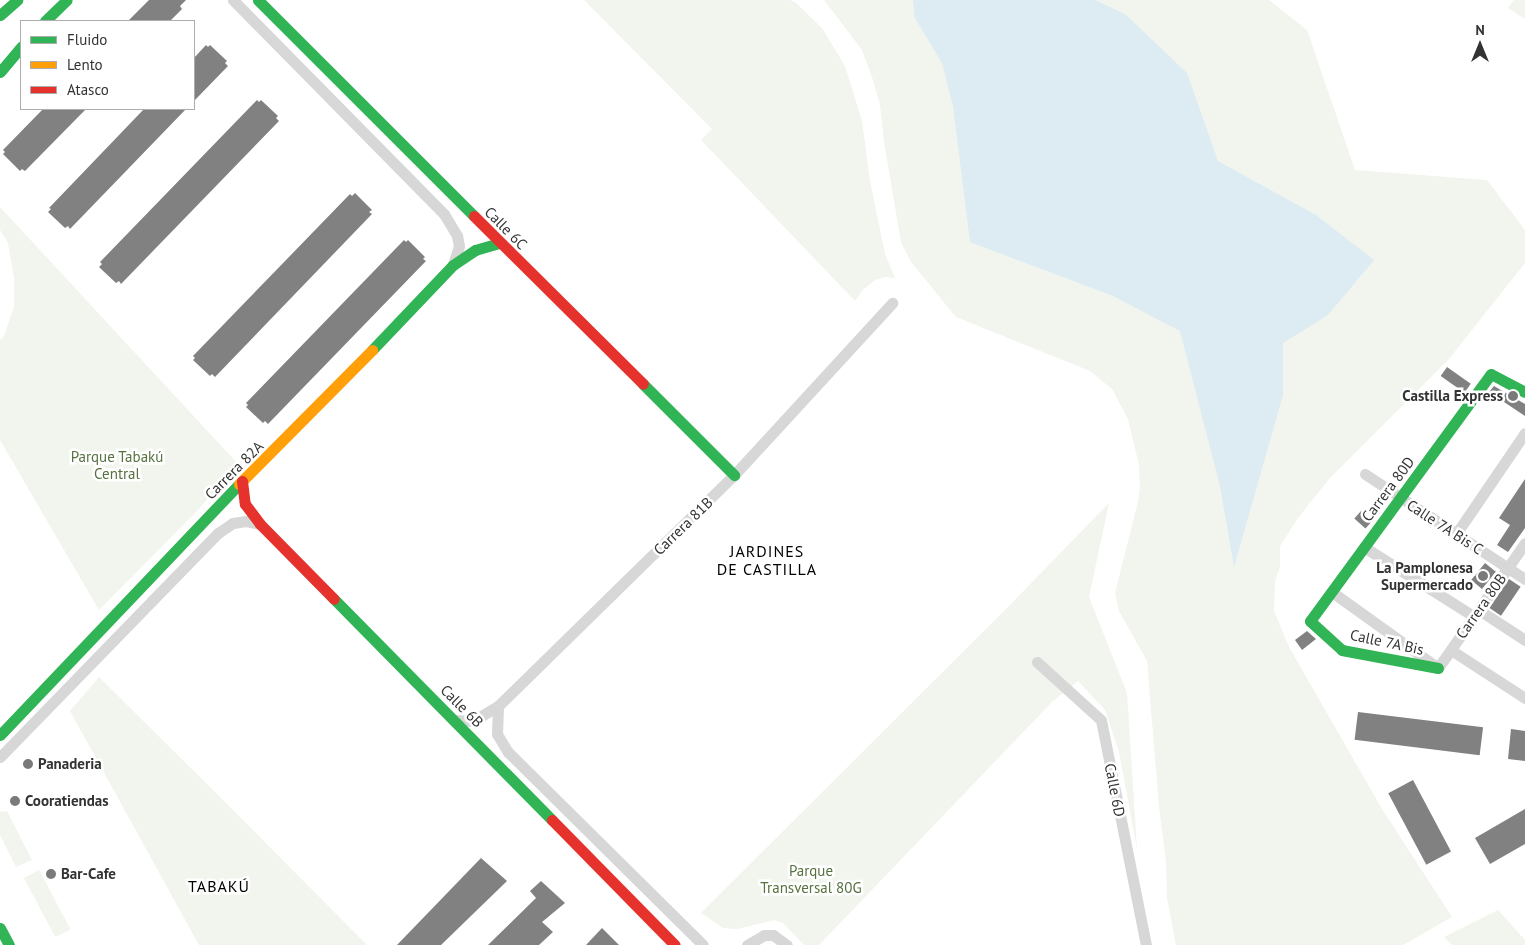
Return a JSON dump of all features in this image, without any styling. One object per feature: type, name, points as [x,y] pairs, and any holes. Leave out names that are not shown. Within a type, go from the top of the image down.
[{"type":"main road","points":[[0,15],[17,0]]},
{"type":"main road","points":[[46,20],[67,0]]},
{"type":"main road","name":"Calle 6C","points":[[258,0],[734,475]]},
{"type":"main road","points":[[0,65],[20,47]]},
{"type":"main road","points":[[0,72],[20,47]]},
{"type":"main road","name":"Carrera 82A","points":[[0,735],[242,481],[322,402],[453,265],[475,250],[500,243]]},
{"type":"main road","name":"Carrera 80D","points":[[1310,621],[1491,374],[1525,392]]},
{"type":"main road","name":"Calle 6B","points":[[242,481],[242,493],[245,504],[260,524],[675,945]]},
{"type":"main road","name":"Calle 7A Bis","points":[[1310,621],[1342,650],[1438,668]]},
{"type":"main road","points":[[0,928],[9,945]]},
{"type":"street","points":[[233,0],[444,214],[457,236],[458,246],[453,265]]},
{"type":"street","name":"Carrera 81B","points":[[455,720],[472,720],[498,706],[734,475],[892,303]]},
{"type":"street","points":[[1456,534],[1525,433]]},
{"type":"street","name":"Calle 7A Bis C","points":[[1365,474],[1525,579]]},
{"type":"street","points":[[0,757],[218,533],[233,523],[246,521],[260,524]]},
{"type":"street","name":"Carrera 80B","points":[[1438,668],[1525,543]]},
{"type":"street","points":[[1364,547],[1525,640]]},
{"type":"street","points":[[1332,592],[1438,668]]},
{"type":"street","points":[[1451,650],[1525,698]]},
{"type":"street","name":"Calle 6D","points":[[1037,662],[1101,720],[1146,945]]},
{"type":"street","name":"Calle 6B","points":[[498,706],[497,734],[508,752],[703,945]]},
{"type":"street","points":[[746,945],[764,935],[773,935],[787,945]]},
{"type":"green space","points":[[584,0],[790,0],[796,3],[822,28],[845,66],[862,121],[870,181],[885,254],[895,278],[885,277],[875,280],[863,290],[855,301],[701,140],[712,129]]},
{"type":"green space","points":[[824,0],[1269,0],[1307,30],[1355,170],[1487,180],[1525,230],[1525,263],[1449,359],[1329,479],[1298,518],[1280,546],[1280,567],[1275,581],[1274,611],[1289,647],[1382,809],[1452,917],[1403,945],[1176,945],[1167,898],[1166,862],[1159,806],[1147,661],[1119,611],[1115,593],[1140,488],[1139,465],[1128,419],[1112,389],[1090,371],[956,317],[911,262],[901,242],[884,142],[880,105],[872,77],[862,50]]},
{"type":"green space","points":[[1514,0],[1525,0],[1525,19],[1508,8]]},
{"type":"green space","name":"Parque Tabakú Central","points":[[0,207],[238,464],[197,511],[99,610],[0,440],[0,340],[4,336],[14,307],[14,278],[8,243],[0,230]]},
{"type":"green space","name":"Parque Transversal 80G","points":[[1109,503],[1089,597],[1127,693],[1137,849],[1119,752],[1105,710],[1078,681],[1053,701],[819,945],[804,945],[783,923],[774,920],[737,929],[723,928],[701,913],[1010,605]]},
{"type":"green space","points":[[99,677],[367,945],[199,945],[70,711]]},
{"type":"green space","points":[[7,811],[32,860],[16,867],[0,835],[0,812]]},
{"type":"green space","points":[[39,870],[70,929],[55,937],[24,878]]},
{"type":"green space","points":[[1498,910],[1525,940],[1525,945],[1452,945],[1444,937]]},
{"type":"shaded area","points":[[913,0],[1095,0],[1125,14],[1187,73],[1218,161],[1316,215],[1374,260],[1328,315],[1283,343],[1283,395],[1234,567],[1220,486],[1180,331],[1113,296],[970,242],[953,106],[942,63],[915,18]]},
{"type":"building","points":[[149,0],[186,0],[180,6],[182,9],[171,20],[129,20]]},
{"type":"building","points":[[206,45],[208,47],[210,45],[227,61],[225,63],[228,66],[195,100],[195,57]]},
{"type":"building","points":[[257,100],[259,102],[261,100],[278,116],[276,118],[279,121],[121,284],[119,281],[116,283],[99,267],[102,264],[100,262]]},
{"type":"building","points":[[42,110],[85,110],[25,171],[22,169],[20,171],[3,154],[5,152],[3,150]]},
{"type":"building","points":[[143,110],[185,110],[70,229],[68,226],[65,228],[48,212],[51,209],[49,208]]},
{"type":"building","points":[[355,193],[372,210],[369,212],[372,214],[215,377],[212,374],[210,376],[193,360],[195,358],[193,356],[350,194],[352,196]]},
{"type":"building","points":[[404,240],[406,242],[408,240],[425,257],[423,259],[426,261],[268,424],[265,421],[263,423],[246,407],[248,405],[246,403]]},
{"type":"building","points":[[1447,367],[1471,384],[1464,393],[1441,376]]},
{"type":"building","points":[[1494,386],[1525,404],[1525,416],[1489,392]]},
{"type":"building","points":[[1525,479],[1525,528],[1508,552],[1497,545],[1510,525],[1499,518]]},
{"type":"building","points":[[1361,511],[1372,521],[1365,528],[1354,518]]},
{"type":"building","name":"La Pamplonesa Supermercado","points":[[1485,563],[1496,572],[1482,589],[1471,580]]},
{"type":"building","points":[[1509,579],[1521,587],[1501,616],[1489,608]]},
{"type":"building","points":[[1307,631],[1316,639],[1302,650],[1295,640]]},
{"type":"building","points":[[1358,712],[1483,727],[1480,755],[1355,740]]},
{"type":"building","points":[[1511,729],[1525,731],[1525,761],[1508,759]]},
{"type":"building","points":[[1413,780],[1451,852],[1426,865],[1388,793]]},
{"type":"building","points":[[1525,809],[1525,844],[1490,864],[1475,838]]},
{"type":"building","points":[[481,858],[507,881],[441,945],[397,945]]},
{"type":"building","points":[[541,881],[565,903],[542,922],[553,932],[539,945],[488,945],[536,898],[530,891]]},
{"type":"building","points":[[602,928],[619,945],[586,945]]},
{"type":"traffic: fast","points":[[0,15],[17,0]]},
{"type":"traffic: fast","points":[[46,20],[67,0]]},
{"type":"traffic: fast","points":[[258,0],[474,216]]},
{"type":"traffic: fast","points":[[0,72],[20,48]]},
{"type":"traffic: fast","points":[[372,350],[453,265],[475,250],[500,243]]},
{"type":"traffic: fast","points":[[1438,668],[1342,650],[1310,621],[1491,374],[1525,392]]},
{"type":"traffic: fast","points":[[643,384],[734,475]]},
{"type":"traffic: fast","points":[[0,735],[239,484]]},
{"type":"traffic: fast","points":[[334,599],[552,820]]},
{"type":"traffic: fast","points":[[0,928],[9,945]]},
{"type":"traffic: slow","points":[[239,484],[372,350]]},
{"type":"traffic: jam","points":[[474,216],[643,384]]},
{"type":"traffic: jam","points":[[242,481],[245,504],[260,524],[334,599]]},
{"type":"traffic: jam","points":[[552,820],[675,945]]},
{"type":"place","name":"Castilla Express","points":[[1513,396]]},
{"type":"place","name":"La Pamplonesa Supermercado","points":[[1483,576]]},
{"type":"place","name":"Panaderia","points":[[28,764]]},
{"type":"place","name":"Cooratiendas","points":[[15,801]]},
{"type":"place","name":"Bar-Cafe","points":[[51,874]]},
{"type":"district","name":"JARDINES DE CASTILLA","points":[[767,560]]},
{"type":"district","name":"TABAKÚ","points":[[219,886]]}]
